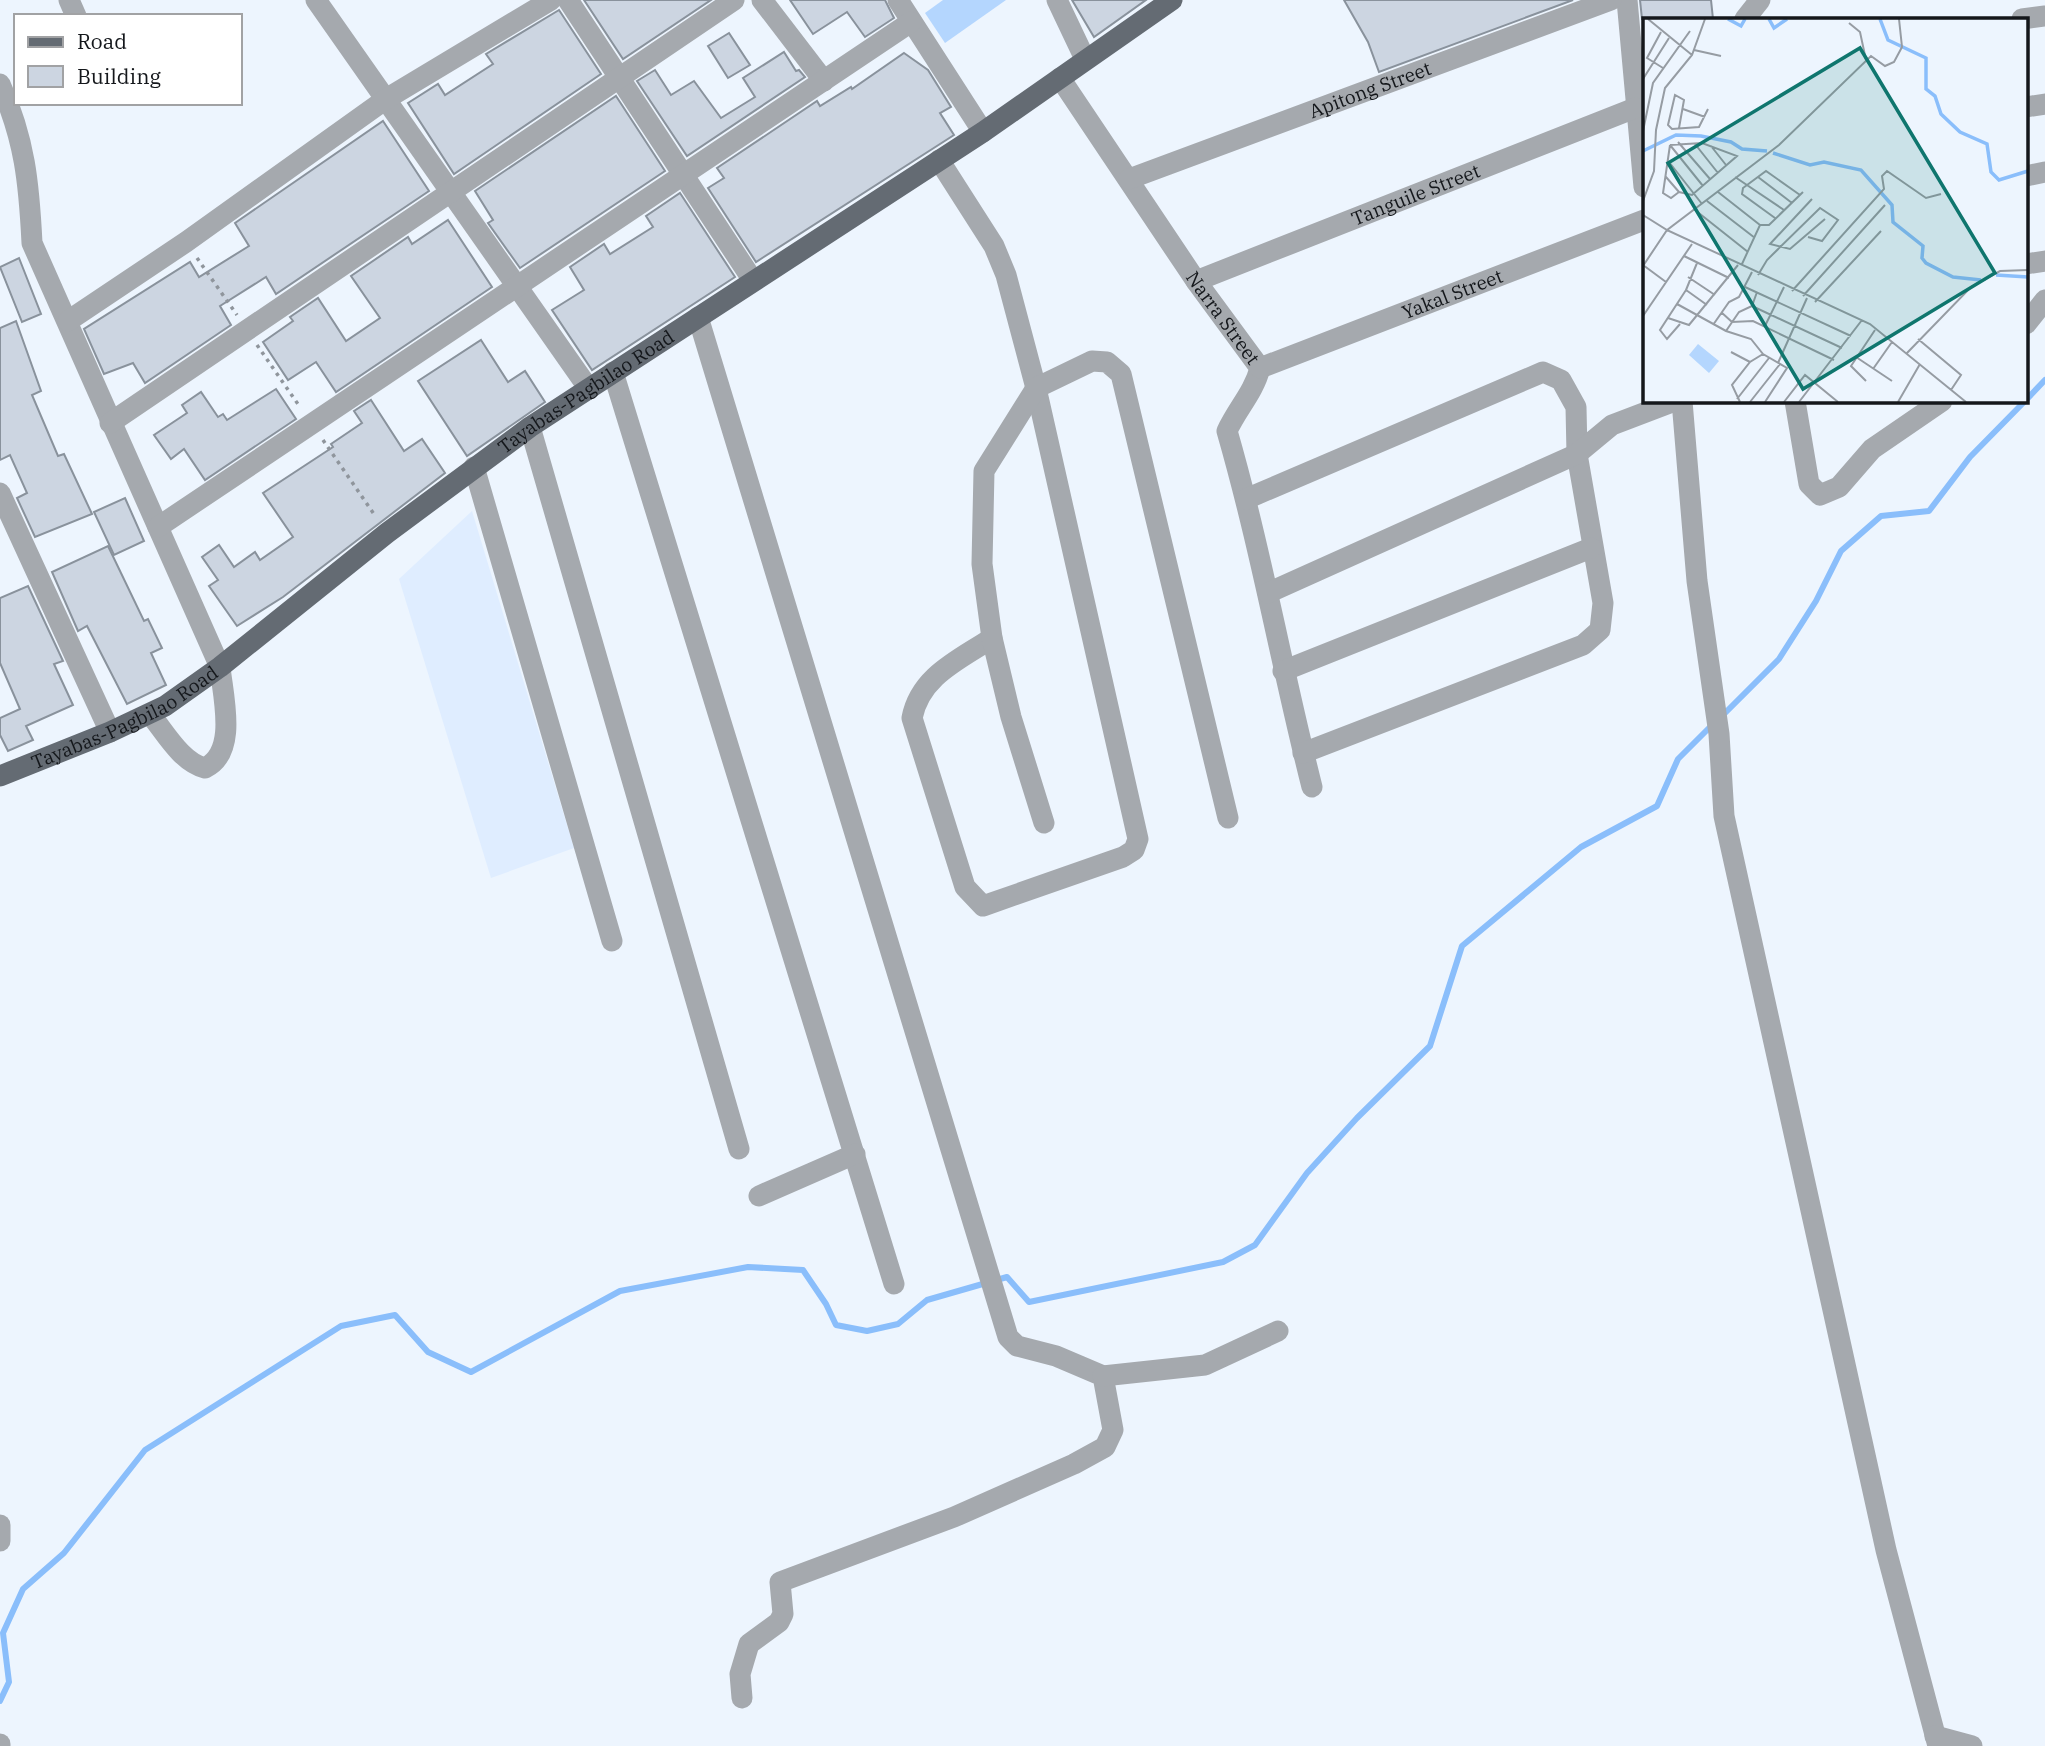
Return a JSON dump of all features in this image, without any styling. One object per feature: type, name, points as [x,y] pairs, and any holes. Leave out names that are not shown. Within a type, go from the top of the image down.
[{"type":"main road","name":"Tayabas-Pagbilao Road","points":[[0,776],[150,714],[220,667],[387,533],[530,426],[752,279],[983,132],[1172,0]]},
{"type":"street","points":[[316,0],[589,389]]},
{"type":"street","points":[[68,321],[186,242],[386,99],[551,0]]},
{"type":"street","points":[[569,0],[752,279]]},
{"type":"street","points":[[110,423],[734,0]]},
{"type":"street","points":[[762,0],[824,81]]},
{"type":"street","points":[[898,0],[983,132]]},
{"type":"street","points":[[1058,0],[1085,59]]},
{"type":"street","name":"Apitong Street","points":[[1129,179],[1611,0]]},
{"type":"street","points":[[1627,0],[1638,67],[1634,108],[1643,179]]},
{"type":"street","points":[[1746,18],[1760,0]]},
{"type":"street","points":[[2032,0],[2045,10]]},
{"type":"street","points":[[158,527],[911,22]]},
{"type":"street","name":"Narra Street","points":[[1060,78],[1196,281],[1260,368],[1256,388],[1238,407],[1227,431],[1246,499],[1283,671],[1312,787]]},
{"type":"street","points":[[0,84],[29,175],[32,243],[220,667],[226,736],[222,752],[215,764],[205,768],[197,766],[184,755],[150,714]]},
{"type":"street","name":"Tanguile Street","points":[[1196,281],[1634,108]]},
{"type":"street","points":[[939,160],[994,246],[1006,275],[1036,388],[1138,839],[1134,850],[1123,857],[983,906],[965,887],[912,718],[915,699],[931,678],[992,638]]},
{"type":"street","name":"Yakal Street","points":[[1260,368],[1643,220]]},
{"type":"street","points":[[2028,321],[2045,300]]},
{"type":"street","points":[[698,317],[1008,1337],[1017,1346],[1056,1356],[1102,1376],[1205,1365],[1278,1331]]},
{"type":"street","points":[[1044,823],[1011,717],[992,638],[982,564],[984,471],[1036,388],[1091,362],[1107,362],[1121,374],[1228,818]]},
{"type":"street","points":[[613,372],[894,1284]]},
{"type":"street","points":[[1246,499],[1543,373],[1562,380],[1576,407],[1577,454],[1591,548],[1603,603],[1600,630],[1583,645],[1303,753]]},
{"type":"street","points":[[1268,593],[1577,454],[1612,425],[1672,402]]},
{"type":"street","points":[[1682,402],[1697,581],[1719,734],[1724,816],[1886,1550],[1936,1741],[1972,1746]]},
{"type":"street","points":[[1796,402],[1809,484],[1820,495],[1839,487],[1872,449],[1941,402]]},
{"type":"street","points":[[530,426],[739,1149]]},
{"type":"street","points":[[474,467],[612,941]]},
{"type":"street","points":[[0,493],[110,732]]},
{"type":"street","points":[[1283,671],[1591,548]]},
{"type":"street","points":[[759,1196],[855,1154]]},
{"type":"street","points":[[742,1698],[740,1674],[749,1644],[779,1622],[783,1614],[780,1582],[954,1517],[1074,1464],[1105,1447],[1113,1430],[1102,1376]]},
{"type":"street","points":[[0,1525],[0,1541]]},
{"type":"path","points":[[186,242],[387,533]]},
{"type":"shaded area","points":[[943,0],[1006,0],[945,43],[925,13]]},
{"type":"shaded area","points":[[472,511],[574,848],[491,878],[399,579]]},
{"type":"building","points":[[584,0],[711,0],[623,59]]},
{"type":"building","points":[[790,0],[885,0],[894,18],[865,37],[847,12],[813,34]]},
{"type":"building","points":[[1072,0],[1146,0],[1094,37]]},
{"type":"building","points":[[1344,0],[1573,0],[1379,72],[1368,42]]},
{"type":"building","points":[[1640,0],[1711,0],[1713,18],[1642,19]]},
{"type":"building","points":[[559,10],[601,74],[454,174],[408,103],[438,84],[445,95],[493,64],[486,54]]},
{"type":"building","points":[[729,33],[750,65],[728,78],[708,46]]},
{"type":"building","points":[[784,52],[796,71],[799,70],[805,77],[687,156],[637,81],[655,70],[671,95],[694,81],[721,118],[755,97],[743,78]]},
{"type":"building","points":[[904,53],[928,70],[951,107],[940,113],[954,135],[756,262],[708,188],[724,178],[717,168],[817,101],[820,106],[851,87],[852,89]]},
{"type":"building","points":[[616,96],[665,171],[520,268],[488,223],[493,220],[475,191]]},
{"type":"building","points":[[383,121],[429,191],[276,294],[266,277],[220,306],[231,325],[145,383],[133,363],[104,374],[84,329],[190,262],[199,277],[249,246],[235,223]]},
{"type":"building","points":[[680,193],[735,277],[592,370],[552,310],[584,290],[570,267],[604,244],[610,254],[653,227],[646,216]]},
{"type":"building","points":[[448,220],[492,287],[336,392],[316,362],[288,380],[263,342],[293,321],[290,317],[318,298],[346,341],[380,318],[351,276],[408,237],[412,244]]},
{"type":"building","points":[[19,258],[41,314],[22,322],[0,267]]},
{"type":"building","points":[[16,321],[41,391],[32,395],[58,456],[64,454],[92,514],[35,537],[17,498],[27,493],[10,455],[0,460],[0,328]]},
{"type":"building","points":[[481,340],[508,382],[525,371],[545,402],[467,456],[418,381]]},
{"type":"building","points":[[276,389],[296,419],[205,480],[184,449],[171,459],[154,435],[187,413],[182,405],[201,392],[218,417],[223,414],[227,420]]},
{"type":"building","points":[[371,400],[404,451],[422,439],[445,473],[283,597],[237,626],[209,586],[218,580],[202,557],[219,545],[234,567],[255,552],[260,560],[293,537],[263,493],[333,447],[331,444],[362,423],[354,411]]},
{"type":"building","points":[[125,498],[144,541],[114,555],[94,512]]},
{"type":"building","points":[[108,546],[144,621],[148,619],[162,648],[151,653],[166,685],[127,704],[87,626],[78,631],[52,572]]},
{"type":"building","points":[[28,586],[63,661],[54,664],[73,705],[26,726],[33,740],[8,751],[0,735],[0,718],[20,709],[0,663],[0,598]]},
{"type":"waterway","points":[[2028,398],[2045,380]]},
{"type":"waterway","points":[[1722,716],[1779,659],[1816,601],[1841,551],[1881,516],[1929,511],[1970,457],[2024,402]]},
{"type":"waterway","points":[[0,1701],[9,1682],[3,1633],[23,1589],[64,1553],[145,1450],[341,1326],[395,1315],[428,1352],[471,1372],[620,1291],[748,1267],[803,1270],[826,1304],[836,1325],[867,1331],[898,1324],[927,1300],[1007,1277],[1029,1302],[1223,1262],[1255,1245],[1307,1173],[1357,1118],[1430,1046],[1462,946],[1581,847],[1657,806],[1678,759],[1711,726]]}]
